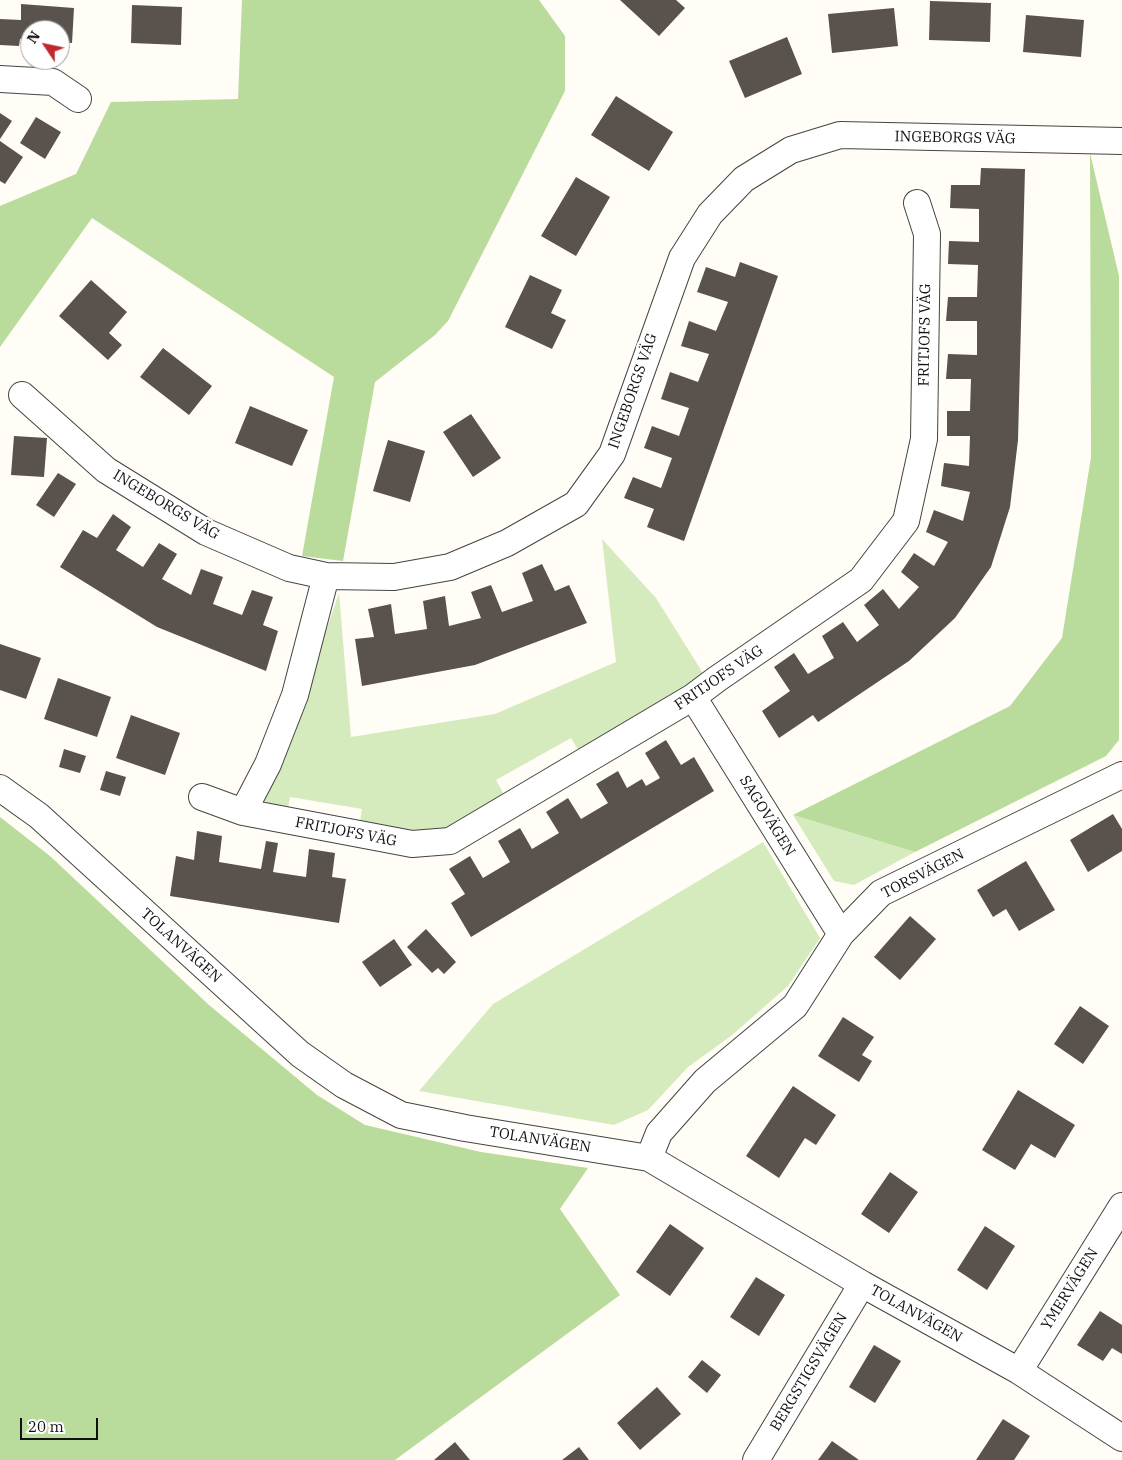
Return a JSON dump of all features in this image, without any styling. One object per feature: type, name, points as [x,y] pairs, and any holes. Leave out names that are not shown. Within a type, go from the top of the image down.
[{"type":"street","points":[[0,79],[52,82],[78,99]]},
{"type":"street","name":"INGEBORGS VÄG","points":[[22,395],[106,470],[206,532],[289,568],[326,576],[394,577],[450,567],[507,543],[576,504],[612,454],[682,258],[710,214],[744,179],[791,150],[840,135],[1122,141]]},
{"type":"street","name":"FRITJOFS VÄG","points":[[202,797],[242,812],[412,844],[450,841],[693,698],[717,679],[862,580],[906,521],[924,439],[927,234],[917,203]]},
{"type":"street","points":[[242,812],[268,764],[295,695],[326,576]]},
{"type":"street","name":"SAGOVÄGEN","points":[[693,698],[841,934]]},
{"type":"street","name":"TORSVÄGEN","points":[[649,1158],[659,1133],[705,1081],[795,1006],[841,934],[881,893],[1122,775]]},
{"type":"street","name":"TOLANVÄGEN","points":[[0,788],[46,823],[300,1054],[344,1084],[401,1115],[465,1128],[649,1158],[862,1284],[1019,1371],[1122,1438]]},
{"type":"street","name":"YMERVÄGEN","points":[[1019,1371],[1122,1206]]},
{"type":"street","name":"BERGSTIGSVÄGEN","points":[[756,1460],[862,1284]]},
{"type":"green space","points":[[242,0],[539,0],[565,36],[565,91],[448,321],[435,335],[375,382],[343,561],[302,556],[334,377],[92,218],[0,347],[0,206],[76,174],[111,102],[238,99]]},
{"type":"green space","points":[[1090,153],[1119,276],[1119,740],[1106,756],[915,852],[793,815],[1010,706],[1062,638],[1091,457]]},
{"type":"green space","points":[[602,539],[656,598],[706,678],[582,757],[571,738],[496,780],[507,800],[452,832],[413,837],[359,828],[362,809],[290,797],[287,815],[260,810],[291,732],[339,593],[351,737],[495,714],[616,662]]},
{"type":"green space","points":[[793,815],[915,852],[854,885],[834,881]]},
{"type":"green space","points":[[0,817],[50,856],[209,1005],[317,1095],[365,1125],[481,1152],[588,1168],[560,1209],[620,1295],[395,1460],[0,1460]]},
{"type":"green space","points":[[763,842],[820,938],[788,986],[731,1036],[688,1067],[648,1110],[614,1125],[419,1091],[493,1004]]},
{"type":"building","points":[[620,0],[676,0],[685,8],[659,36]]},
{"type":"building","points":[[930,1],[991,3],[990,42],[929,40]]},
{"type":"building","points":[[21,4],[74,8],[72,43],[70,43],[70,20],[21,20]]},
{"type":"building","points":[[132,5],[182,7],[181,45],[131,43]]},
{"type":"building","points":[[894,8],[898,46],[832,53],[828,14]]},
{"type":"building","points":[[1026,15],[1084,20],[1081,57],[1023,52]]},
{"type":"building","points":[[0,19],[21,20],[19,46],[0,45]]},
{"type":"building","points":[[787,37],[802,74],[745,98],[729,61]]},
{"type":"building","points":[[616,96],[673,132],[649,171],[591,135]]},
{"type":"building","points":[[0,113],[12,121],[0,139]]},
{"type":"building","points":[[36,117],[61,132],[45,159],[20,143]]},
{"type":"building","points":[[0,141],[23,157],[5,184],[0,181]]},
{"type":"building","points":[[981,168],[1025,169],[1018,440],[1010,507],[991,567],[955,618],[909,661],[818,722],[813,715],[779,738],[762,711],[790,691],[774,667],[794,653],[808,674],[834,658],[822,636],[843,622],[857,642],[879,625],[864,605],[883,589],[899,609],[919,587],[901,572],[914,553],[934,566],[948,542],[926,532],[934,510],[963,521],[970,492],[941,486],[944,463],[969,466],[970,436],[947,436],[947,411],[970,411],[971,379],[946,379],[948,354],[977,355],[977,321],[946,321],[948,297],[977,297],[978,265],[948,264],[949,241],[979,242],[979,209],[950,208],[951,185],[980,185]]},
{"type":"building","points":[[576,177],[610,197],[576,256],[541,236]]},
{"type":"building","points":[[740,262],[778,276],[684,541],[647,527],[654,509],[624,498],[633,477],[661,488],[672,458],[644,448],[652,426],[679,436],[689,408],[661,399],[670,372],[698,382],[709,354],[681,346],[689,321],[716,331],[728,302],[697,292],[706,267],[735,277]]},
{"type":"building","points":[[530,275],[562,290],[551,313],[566,320],[552,349],[505,327]]},
{"type":"building","points":[[91,280],[127,312],[109,333],[122,345],[108,360],[59,316]]},
{"type":"building","points":[[163,348],[212,386],[189,415],[140,377]]},
{"type":"building","points":[[250,406],[308,430],[292,466],[235,443]]},
{"type":"building","points":[[471,414],[501,458],[473,477],[443,432]]},
{"type":"building","points":[[14,436],[47,438],[44,477],[11,475]]},
{"type":"building","points":[[388,440],[425,451],[410,502],[373,491]]},
{"type":"building","points":[[58,473],[76,484],[54,517],[36,505]]},
{"type":"building","points":[[113,514],[131,527],[116,550],[143,567],[159,543],[177,554],[162,579],[191,595],[201,569],[223,577],[213,604],[242,615],[252,590],[273,597],[263,625],[278,631],[266,671],[157,627],[60,567],[83,530],[97,538]]},
{"type":"building","points":[[542,564],[555,591],[569,585],[587,623],[475,665],[362,686],[355,639],[374,637],[368,609],[391,604],[395,634],[427,629],[423,601],[445,596],[449,626],[481,618],[471,592],[491,585],[502,612],[533,601],[522,573]]},
{"type":"building","points":[[0,644],[41,658],[26,699],[0,690]]},
{"type":"building","points":[[58,678],[111,697],[97,737],[44,719]]},
{"type":"building","points":[[131,715],[180,733],[165,775],[116,758]]},
{"type":"building","points":[[666,740],[681,765],[694,757],[714,791],[471,937],[451,903],[465,894],[449,869],[470,856],[483,878],[510,862],[498,841],[520,828],[532,849],[559,833],[546,812],[568,798],[581,819],[608,803],[596,784],[618,771],[627,788],[642,779],[646,786],[660,778],[645,753]]},
{"type":"building","points":[[64,749],[86,756],[80,773],[59,767]]},
{"type":"building","points":[[106,771],[126,777],[120,796],[100,790]]},
{"type":"building","points":[[1113,814],[1122,829],[1122,851],[1088,872],[1070,840]]},
{"type":"building","points":[[197,831],[222,836],[219,862],[261,869],[266,841],[278,843],[273,872],[306,877],[309,849],[335,853],[332,877],[346,879],[339,923],[170,896],[176,856],[194,860]]},
{"type":"building","points":[[1026,861],[1055,910],[1019,931],[1006,909],[993,917],[977,890]]},
{"type":"building","points":[[910,916],[936,939],[900,980],[874,957]]},
{"type":"building","points":[[426,929],[456,962],[444,974],[438,968],[432,973],[407,947]]},
{"type":"building","points":[[394,939],[412,965],[380,987],[362,962]]},
{"type":"building","points":[[1080,1006],[1109,1026],[1083,1064],[1054,1044]]},
{"type":"building","points":[[843,1017],[874,1037],[862,1055],[872,1061],[859,1082],[818,1056]]},
{"type":"building","points":[[793,1086],[836,1115],[816,1145],[805,1138],[779,1178],[746,1156]]},
{"type":"building","points":[[1018,1090],[1075,1125],[1055,1158],[1031,1144],[1015,1170],[982,1150]]},
{"type":"building","points":[[890,1172],[918,1192],[889,1233],[861,1214]]},
{"type":"building","points":[[670,1224],[704,1248],[670,1296],[636,1272]]},
{"type":"building","points":[[985,1226],[1015,1246],[987,1290],[957,1270]]},
{"type":"building","points":[[756,1277],[785,1295],[759,1336],[730,1317]]},
{"type":"building","points":[[1100,1311],[1122,1325],[1122,1354],[1112,1348],[1103,1361],[1077,1345]]},
{"type":"building","points":[[874,1345],[901,1361],[875,1403],[849,1387]]},
{"type":"building","points":[[702,1360],[721,1375],[707,1393],[688,1377]]},
{"type":"building","points":[[657,1387],[681,1414],[640,1450],[617,1423]]},
{"type":"building","points":[[1003,1419],[1030,1436],[1014,1460],[976,1460]]},
{"type":"building","points":[[832,1441],[859,1460],[818,1460]]},
{"type":"building","points":[[455,1442],[470,1460],[434,1460]]},
{"type":"building","points":[[579,1447],[589,1460],[562,1460]]}]
